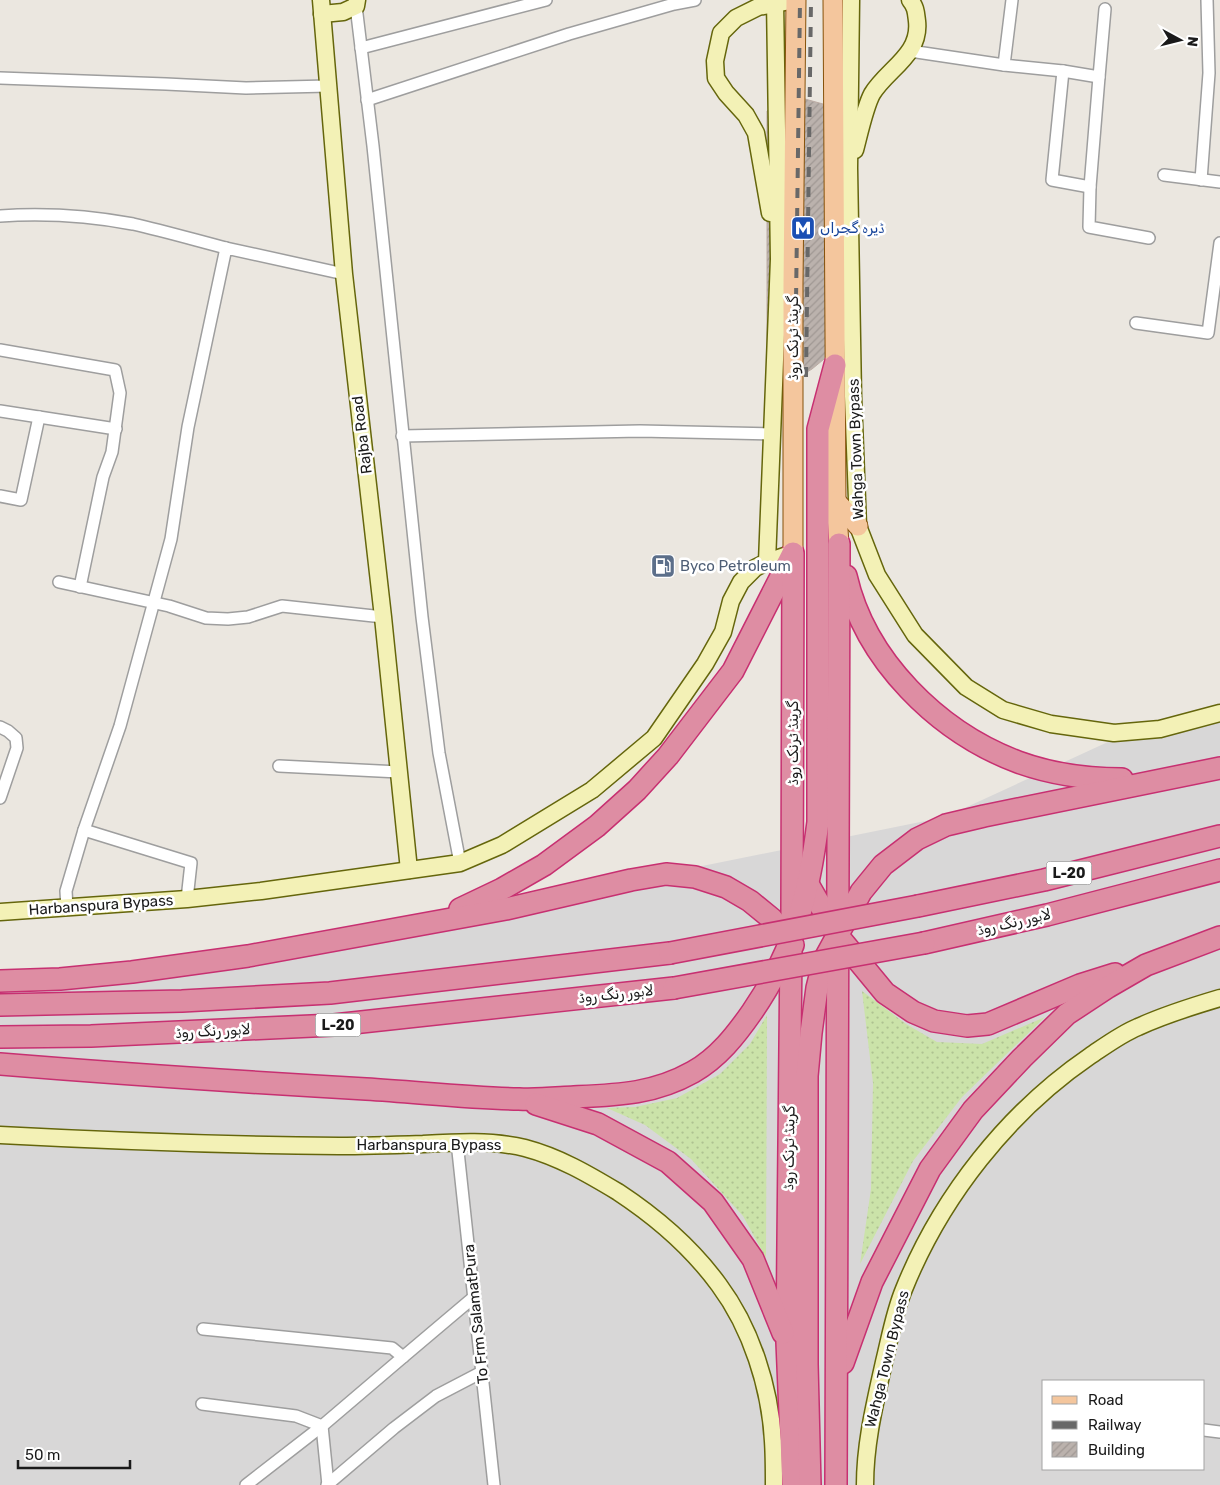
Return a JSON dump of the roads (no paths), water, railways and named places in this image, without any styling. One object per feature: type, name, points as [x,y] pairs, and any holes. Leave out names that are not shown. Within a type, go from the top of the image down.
[{"type":"highway","points":[[0,1064],[168,1078],[520,1099],[632,1094],[666,1085],[695,1071],[723,1050],[744,1024],[766,991],[791,942],[808,885],[818,822],[818,429],[836,365]]},
{"type":"highway","points":[[839,544],[850,597],[873,643],[899,678],[936,715],[977,743],[1018,762],[1070,776],[1156,780]]},
{"type":"highway","points":[[836,1485],[839,544]]},
{"type":"highway","points":[[438,920],[502,889],[544,865],[597,826],[637,790],[668,756],[733,671],[793,553]]},
{"type":"highway","name":"گرینڈ ٹرنک روڈ","points":[[793,553],[793,848],[787,1342],[793,1485]]},
{"type":"highway","points":[[810,1485],[807,1364],[807,1076],[810,1033],[817,988],[824,960],[860,892],[882,865],[917,839],[946,825],[1220,768]]},
{"type":"highway","name":"لاہور رنگ روڈ","points":[[0,1005],[182,1001],[330,993],[670,953],[1044,880],[1220,836]]},
{"type":"highway","points":[[793,848],[808,885],[838,936],[885,993],[913,1012],[934,1021],[967,1026],[988,1024],[1080,985],[1146,964],[1220,937]]},
{"type":"highway","name":"لاہور رنگ روڈ","points":[[0,1037],[91,1036],[334,1025],[674,988],[924,943],[1047,915],[1220,870]]},
{"type":"highway","points":[[0,981],[60,979],[132,972],[248,956],[506,908],[666,874],[695,877],[726,887],[750,901],[765,913],[791,942],[808,966],[836,1037]]},
{"type":"highway","points":[[837,1386],[849,1344],[872,1282],[930,1170],[973,1110],[1067,1014],[1108,986],[1146,964]]},
{"type":"highway","points":[[520,1099],[598,1124],[668,1162],[713,1202],[753,1259],[787,1342]]},
{"type":"main road","points":[[833,0],[832,139],[836,500],[839,544]]},
{"type":"main road","name":"گرینڈ ٹرنک روڈ","points":[[784,1],[793,284],[793,553]]},
{"type":"main road","points":[[836,500],[858,526]]},
{"type":"street","points":[[361,48],[546,0]]},
{"type":"street","points":[[367,100],[569,34],[674,4],[695,0]]},
{"type":"street","name":"Wahga Town Bypass","points":[[851,0],[849,168],[853,396],[858,526],[877,575],[915,635],[966,687],[1003,710],[1051,724],[1114,733],[1160,729],[1220,714]]},
{"type":"street","points":[[849,168],[872,95],[913,46],[918,30],[915,6],[910,0]]},
{"type":"street","points":[[1004,66],[1012,0]]},
{"type":"street","points":[[1201,180],[1209,73],[1207,0]]},
{"type":"street","points":[[767,562],[779,259],[784,1],[745,12],[728,24],[721,33],[716,61],[716,78],[726,93],[746,115],[756,133],[779,259]]},
{"type":"street","points":[[322,7],[343,12],[356,3],[422,617],[439,753],[460,863]]},
{"type":"street","name":"Rajba Road","points":[[322,7],[344,274],[383,617],[409,870]]},
{"type":"street","points":[[1105,9],[1090,187],[1089,227],[1149,238]]},
{"type":"street","points":[[910,51],[1004,66],[1063,71],[1099,77]]},
{"type":"street","points":[[1063,71],[1052,180],[1090,187]]},
{"type":"street","points":[[0,78],[246,88],[328,86]]},
{"type":"street","points":[[1164,174],[1220,182]]},
{"type":"street","points":[[0,216],[33,214],[134,224],[226,248],[344,274]]},
{"type":"street","points":[[1136,323],[1208,333],[1220,243]]},
{"type":"street","points":[[67,908],[66,891],[84,830],[120,726],[171,540],[188,427],[226,248]]},
{"type":"street","points":[[0,350],[115,370],[120,394],[116,429],[112,452],[103,477],[80,587]]},
{"type":"street","points":[[0,411],[116,429]]},
{"type":"street","points":[[0,496],[21,500],[39,417]]},
{"type":"street","points":[[402,436],[640,431],[772,434]]},
{"type":"street","name":"Harbanspura Bypass","points":[[0,912],[187,898],[261,890],[460,863],[502,846],[592,790],[654,738],[705,664],[723,632],[731,601],[741,582],[755,568],[793,553]]},
{"type":"street","points":[[58,582],[154,603],[206,618],[228,619],[248,617],[282,606],[383,617]]},
{"type":"street","points":[[0,727],[8,730],[16,738],[16,748],[0,798]]},
{"type":"street","points":[[279,766],[399,772]]},
{"type":"street","points":[[84,830],[191,863],[187,898]]},
{"type":"street","name":"Wahga Town Bypass","points":[[865,1485],[870,1426],[894,1320],[904,1290],[922,1249],[977,1162],[1020,1113],[1044,1090],[1102,1048],[1137,1027],[1220,998]]},
{"type":"street","name":"Harbanspura Bypass","points":[[0,1135],[134,1142],[330,1146],[497,1142],[555,1157],[586,1172],[636,1204],[696,1256],[720,1286],[739,1318],[759,1367],[771,1417],[774,1441],[774,1485]]},
{"type":"street","name":"To Frm SalamatPura","points":[[458,1142],[494,1485]]},
{"type":"street","points":[[246,1485],[322,1426],[474,1297]]},
{"type":"street","points":[[203,1329],[392,1348],[403,1357]]},
{"type":"street","points":[[327,1485],[394,1428],[436,1396],[482,1372]]},
{"type":"street","points":[[202,1404],[296,1416],[322,1426]]},
{"type":"street","points":[[322,1426],[327,1485]]},
{"type":"street","points":[[1205,1430],[1220,1432]]},
{"type":"railway","points":[[795,378],[800,0]]},
{"type":"railway","points":[[806,377],[811,0]]},
{"type":"place","name":"ڈیرہ گجراں","points":[[803,228]]},
{"type":"place","name":"Byco Petroleum","points":[[663,566]]}]
